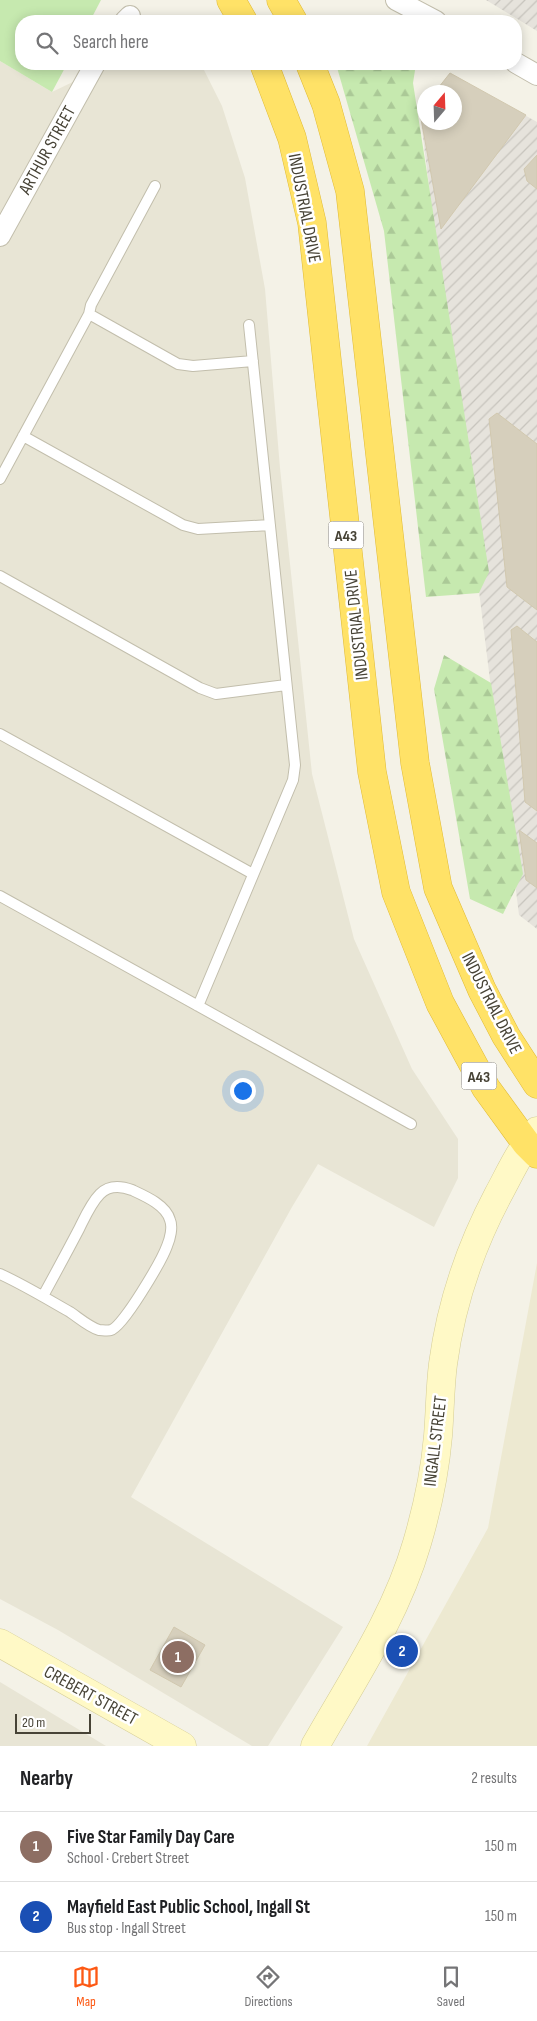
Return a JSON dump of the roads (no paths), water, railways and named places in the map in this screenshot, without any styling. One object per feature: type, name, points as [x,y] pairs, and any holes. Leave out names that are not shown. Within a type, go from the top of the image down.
[{"type":"highway","points":[[231,0],[240,15]]},
{"type":"highway","points":[[281,0],[290,15]]},
{"type":"highway","name":"INDUSTRIAL DRIVE","points":[[266,70],[292,138],[312,223],[372,772],[396,892],[440,1003],[486,1088],[533,1143]]},
{"type":"highway","name":"INDUSTRIAL DRIVE","points":[[312,70],[326,104],[350,190],[415,763],[438,888],[482,990],[506,1036],[537,1084]]},
{"type":"main road","name":"INGALL STREET","points":[[315,1746],[380,1632],[402,1586],[417,1544],[433,1471],[438,1436],[443,1365],[460,1280],[491,1209],[533,1143]]},
{"type":"main road","name":"CREBERT STREET","points":[[0,1643],[182,1746]]},
{"type":"street","points":[[396,0],[425,15]]},
{"type":"street","points":[[522,67],[537,75]]},
{"type":"street","name":"ARTHUR STREET","points":[[0,236],[92,70]]},
{"type":"lane","points":[[0,479],[89,314],[91,305],[155,186]]},
{"type":"lane","points":[[89,314],[178,364],[193,366],[252,361]]},
{"type":"lane","points":[[198,1006],[294,780],[249,326]]},
{"type":"lane","points":[[23,436],[183,525],[198,529],[270,525]]},
{"type":"lane","points":[[0,576],[200,688],[216,694],[286,686]]},
{"type":"lane","points":[[0,734],[253,874]]},
{"type":"lane","points":[[0,896],[411,1124]]},
{"type":"lane","points":[[0,1274],[43,1296],[99,1330],[111,1330],[130,1311],[168,1245],[171,1232],[170,1220],[166,1212],[159,1205],[126,1188],[117,1186],[101,1192],[43,1296]]},
{"type":"place","name":"Mayfield East Public School, Ingall St","points":[[402,1651]]},
{"type":"place","name":"Five Star Family Day Care","points":[[178,1657]]}]
